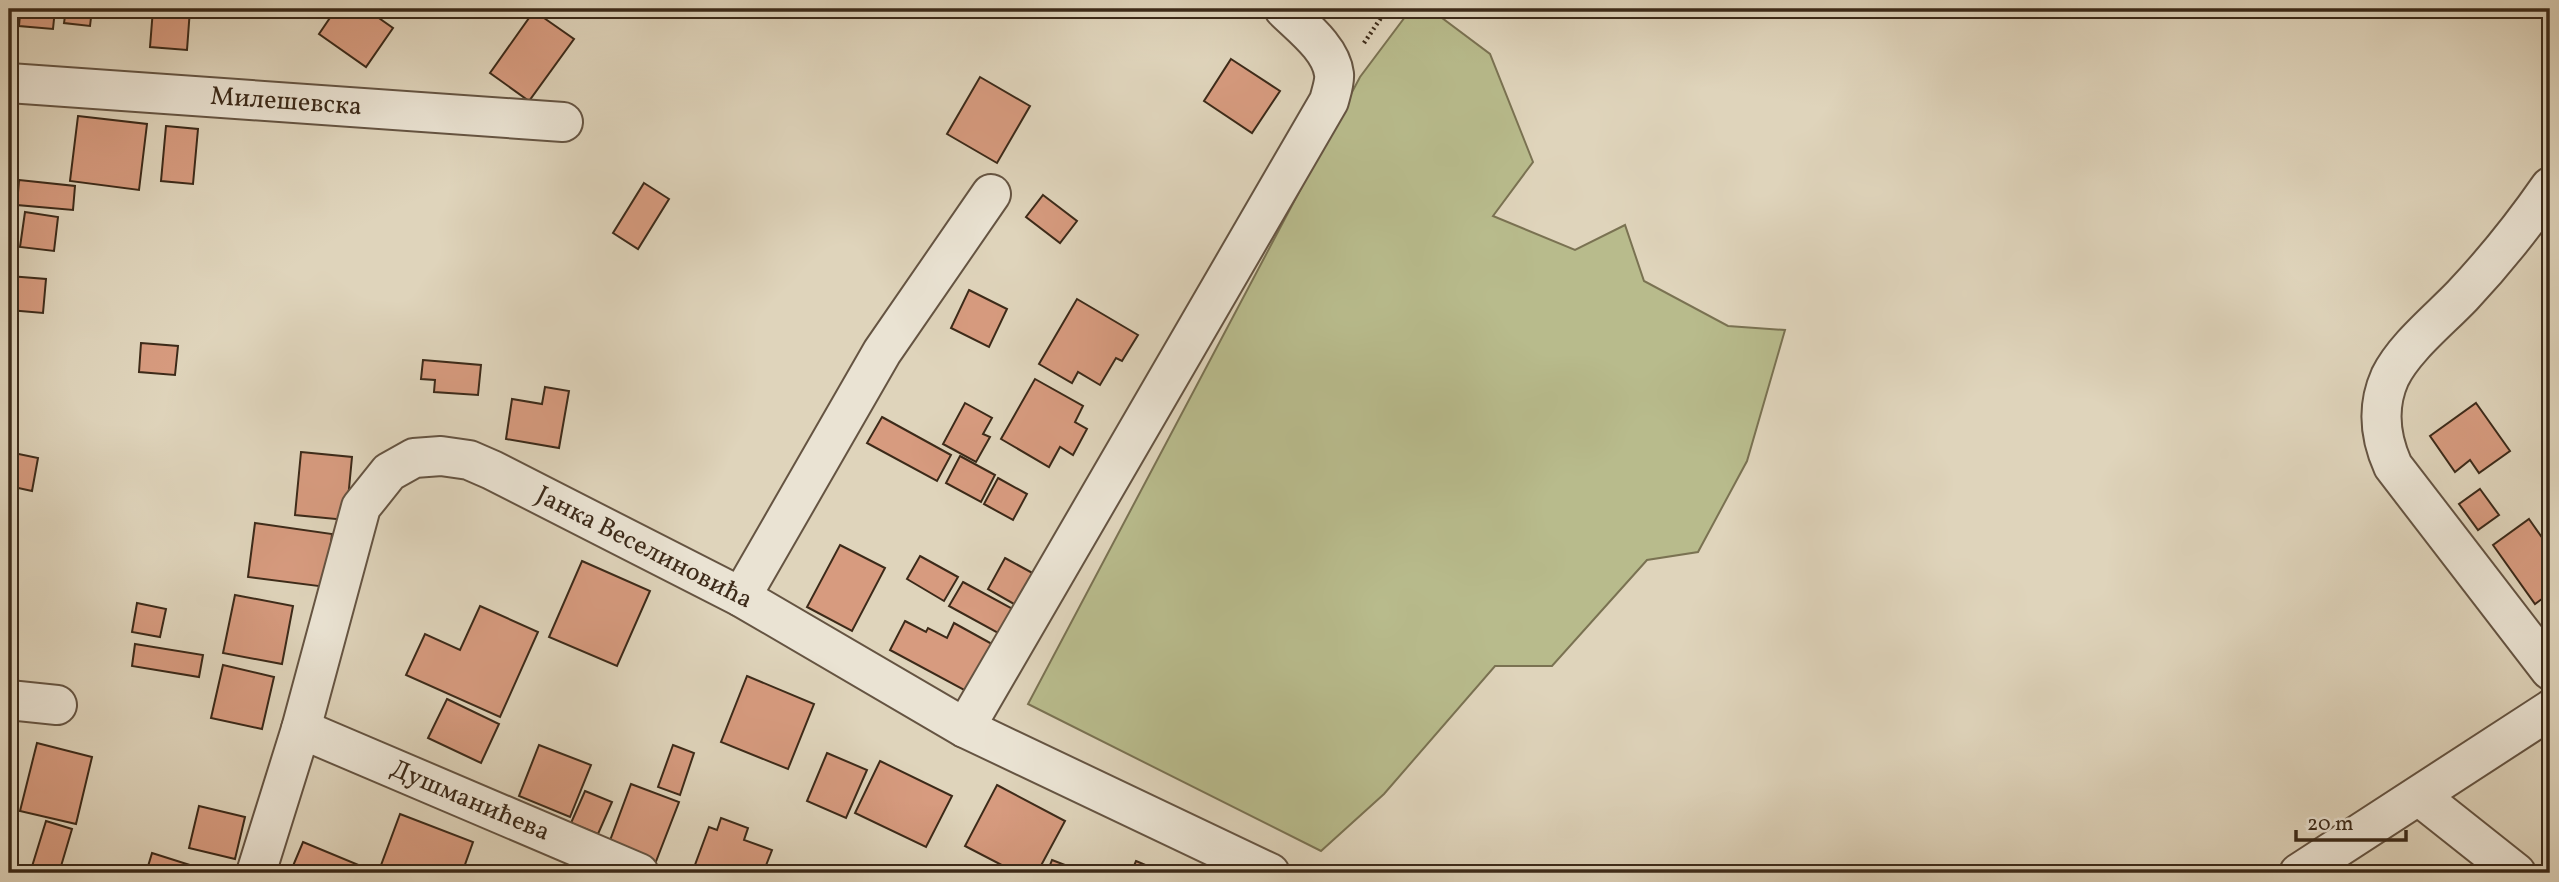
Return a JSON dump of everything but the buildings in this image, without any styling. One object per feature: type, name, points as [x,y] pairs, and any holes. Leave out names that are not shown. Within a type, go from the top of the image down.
[{"type":"street","points":[[965,728],[1329,101],[1335,75],[1329,58],[1284,9]]},
{"type":"street","name":"Милешевска","points":[[9,83],[563,122]]},
{"type":"street","points":[[2550,187],[2493,263],[2399,362],[2384,395],[2381,412],[2386,449],[2393,466],[2550,670]]},
{"type":"street","points":[[741,597],[882,352],[991,194]]},
{"type":"street","name":"Јанка Веселиновића","points":[[256,873],[301,729],[361,507],[389,472],[414,458],[441,456],[469,460],[741,597],[965,728],[1270,873]]},
{"type":"street","points":[[9,700],[57,705]]},
{"type":"street","points":[[2299,873],[2550,710]]},
{"type":"street","name":"Душманићева","points":[[301,729],[639,873]]},
{"type":"street","points":[[2419,796],[2515,873]]},
{"type":"green space","points":[[1411,9],[1430,9],[1490,54],[1533,162],[1493,216],[1575,250],[1625,225],[1644,281],[1728,326],[1785,330],[1747,461],[1698,552],[1647,560],[1552,666],[1495,666],[1384,794],[1321,851],[1028,704],[1360,77]]}]
